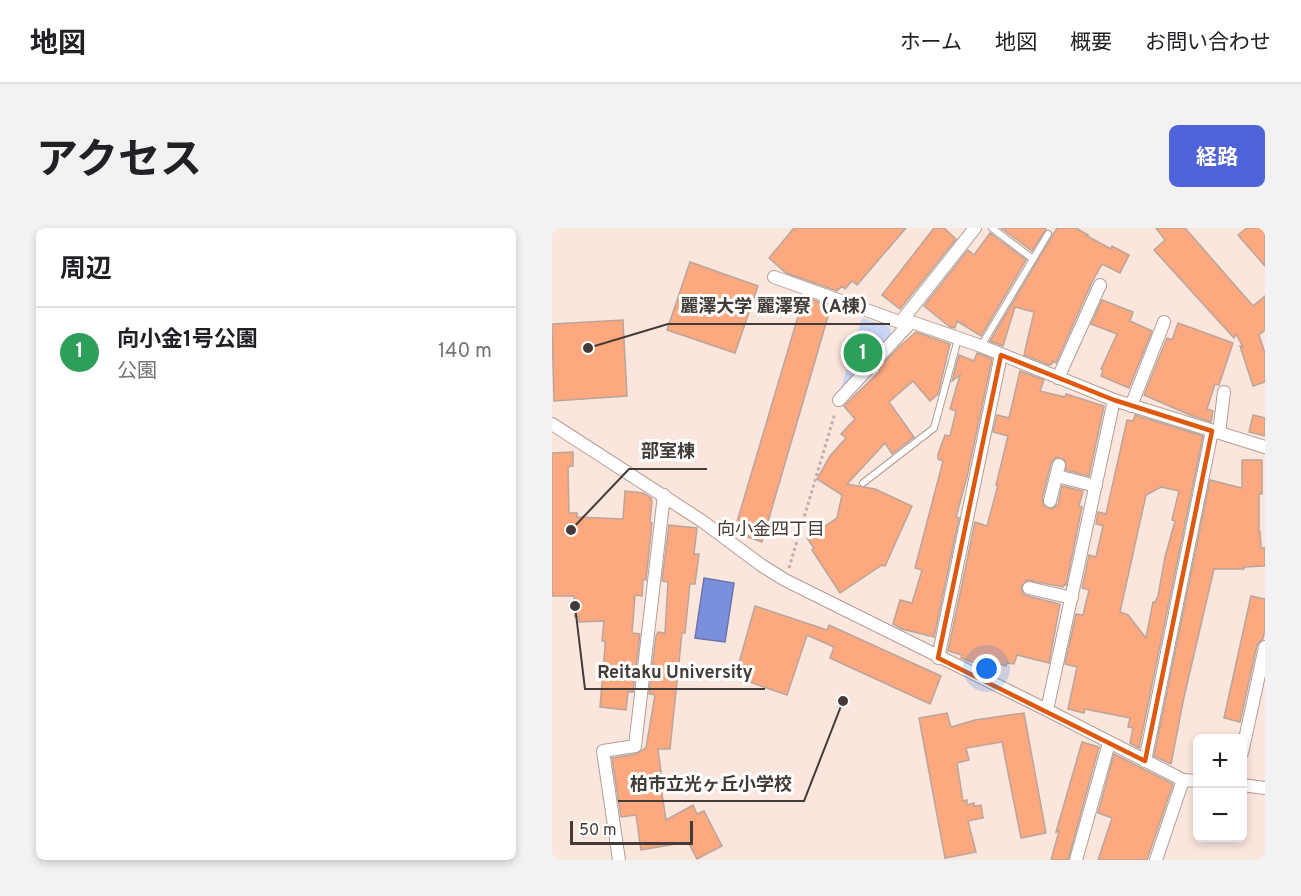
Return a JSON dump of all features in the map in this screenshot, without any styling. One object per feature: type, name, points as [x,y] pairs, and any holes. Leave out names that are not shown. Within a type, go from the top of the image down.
[{"type":"street","points":[[909,323],[903,319],[975,228]]},
{"type":"street","points":[[774,277],[981,346],[1114,400],[1265,447]]},
{"type":"street","points":[[1058,378],[1100,285]]},
{"type":"street","points":[[1131,405],[1164,322]]},
{"type":"street","points":[[838,400],[909,323]]},
{"type":"street","points":[[938,658],[1001,355]]},
{"type":"street","points":[[1145,761],[1224,392]]},
{"type":"street","points":[[1047,710],[1114,400]]},
{"type":"street","points":[[552,424],[663,495],[785,580],[1183,780],[1193,781]]},
{"type":"street","points":[[1050,501],[1058,471],[1095,486]]},
{"type":"street","points":[[619,860],[603,751],[635,746],[663,495]]},
{"type":"street","points":[[1029,588],[1072,598]]},
{"type":"street","points":[[1246,734],[1265,647]]},
{"type":"street","points":[[1076,860],[1109,743]]},
{"type":"street","points":[[1156,860],[1183,780]]},
{"type":"street","points":[[1247,786],[1265,788]]},
{"type":"lane","points":[[992,228],[1033,259]]},
{"type":"lane","points":[[981,346],[1048,234]]},
{"type":"lane","points":[[863,483],[934,428],[958,338]]},
{"type":"path","points":[[785,580],[838,400]]},
{"type":"highlighted area","points":[[1001,355],[1114,400],[1212,431],[1145,761],[938,658]]},
{"type":"shaded area","points":[[862,318],[890,327],[891,335],[841,388]]},
{"type":"water","points":[[704,578],[734,583],[725,642],[695,638]]},
{"type":"building","points":[[794,228],[906,228],[857,285],[852,281],[845,289],[842,286],[837,291],[786,273],[769,258]]},
{"type":"building","points":[[934,228],[944,228],[956,239],[900,309],[882,295]]},
{"type":"building","points":[[1001,228],[1045,228],[1046,229],[1032,251]]},
{"type":"building","points":[[1057,228],[1076,228],[1111,249],[1112,246],[1129,255],[1120,273],[1102,264],[1056,363],[1053,361],[1049,365],[1024,355],[1034,312],[1015,307],[1003,346],[990,341]]},
{"type":"building","points":[[1156,228],[1185,228],[1253,306],[1265,296],[1265,330],[1259,335],[1265,353],[1265,382],[1253,386],[1240,346],[1243,347],[1236,334],[1234,338],[1154,250],[1165,240]]},
{"type":"building","points":[[1247,228],[1261,228],[1265,233],[1265,266],[1238,235]]},
{"type":"building","points":[[990,233],[1026,260],[981,336],[957,321],[955,328],[950,327],[924,306],[968,250],[974,255]]},
{"type":"building","points":[[690,262],[758,286],[735,353],[667,330]]},
{"type":"building","points":[[804,296],[826,305],[821,311],[829,313],[762,542],[734,532]]},
{"type":"building","points":[[1102,300],[1133,312],[1130,321],[1152,331],[1129,388],[1101,376],[1103,370],[1101,369],[1117,334],[1091,324]]},
{"type":"building","points":[[623,320],[627,396],[554,401],[552,324]]},
{"type":"building","points":[[1178,323],[1233,343],[1219,385],[1215,384],[1207,409],[1213,411],[1211,422],[1144,395],[1167,338],[1172,340]]},
{"type":"building","points":[[916,332],[950,344],[938,394],[930,401],[913,381],[889,402],[914,437],[892,454],[885,443],[847,484],[875,489],[912,506],[885,566],[882,565],[840,593],[812,550],[814,548],[807,538],[837,518],[842,495],[817,479],[830,456],[846,438],[841,434],[855,419],[844,406]]},
{"type":"building","points":[[977,353],[992,359],[967,477],[956,517],[959,518],[934,637],[902,629],[893,624],[900,600],[912,603],[922,570],[915,568],[943,461],[938,459],[938,454],[945,435],[950,436],[956,411],[950,409],[960,375],[952,381],[959,355],[974,361]]},
{"type":"building","points":[[1020,371],[1044,380],[1040,391],[1065,397],[1066,394],[1104,406],[1089,476],[1066,470],[1065,460],[1056,457],[1051,463],[1042,499],[1044,506],[1052,509],[1058,504],[1062,486],[1083,491],[1079,506],[1082,507],[1066,585],[1064,584],[1063,587],[1027,580],[1021,587],[1023,594],[1027,596],[1060,604],[1049,663],[1017,655],[1014,664],[1007,663],[1006,666],[979,658],[977,664],[961,658],[962,655],[948,651],[975,522],[987,526],[998,485],[996,485],[1008,436],[993,432],[997,415],[1009,418]]},
{"type":"building","points":[[1135,415],[1203,436],[1139,748],[1130,743],[1133,728],[1128,727],[1130,718],[1085,709],[1084,713],[1068,709],[1077,667],[1065,664],[1076,614],[1083,615],[1089,590],[1082,588],[1089,555],[1096,557],[1103,526],[1096,524],[1098,512],[1106,514],[1127,420],[1133,421]],"holes":[[[1161,487],[1179,491],[1172,520],[1175,521],[1158,596],[1153,602],[1146,638],[1128,615],[1120,612],[1146,495]]]},
{"type":"building","points":[[1253,415],[1265,418],[1265,436],[1249,432]]},
{"type":"building","points":[[573,452],[573,466],[568,467],[569,513],[577,513],[577,517],[623,519],[625,491],[643,493],[652,501],[646,580],[643,579],[642,596],[635,595],[632,633],[640,634],[633,692],[628,692],[626,710],[600,707],[605,647],[605,641],[602,641],[604,621],[579,622],[579,617],[575,617],[574,596],[552,596],[552,453]]},
{"type":"building","points":[[1242,460],[1262,460],[1259,532],[1261,548],[1265,548],[1265,566],[1214,569],[1171,764],[1154,756],[1210,480],[1242,488]]},
{"type":"building","points":[[669,525],[697,528],[694,554],[699,554],[695,584],[690,584],[685,633],[682,633],[670,749],[658,749],[663,787],[661,787],[666,820],[693,805],[697,814],[704,811],[722,846],[697,859],[688,842],[641,850],[636,815],[621,817],[612,758],[636,754],[646,748],[655,695],[649,694],[656,636],[658,632],[665,633],[668,582],[662,581]]},
{"type":"building","points":[[1251,596],[1265,599],[1265,629],[1263,639],[1257,645],[1240,722],[1224,718]]},
{"type":"building","points":[[755,606],[827,630],[829,625],[941,676],[930,704],[830,658],[834,647],[807,635],[787,695],[735,677]]},
{"type":"building","points":[[947,713],[951,727],[975,720],[1024,713],[1046,833],[1021,838],[1002,742],[966,748],[969,760],[957,763],[963,801],[967,800],[967,805],[974,803],[974,806],[981,805],[983,818],[968,821],[976,852],[945,858],[919,718]]},
{"type":"building","points":[[1082,742],[1099,747],[1068,860],[1051,860],[1059,831],[1056,832]]},
{"type":"building","points":[[1114,754],[1173,784],[1147,860],[1098,860],[1112,818],[1098,813]]},
{"type":"place","name":"麗澤大学 麗澤寮（A棟）","points":[[588,348]]},
{"type":"place","name":"向小金1号公園","points":[[863,353]]},
{"type":"place","name":"部室棟","points":[[571,530]]},
{"type":"place","name":"Reitaku University","points":[[575,606]]},
{"type":"place","name":"柏市立光ヶ丘小学校","points":[[843,701]]},
{"type":"district","name":"向小金四丁目","points":[[771,529]]}]
